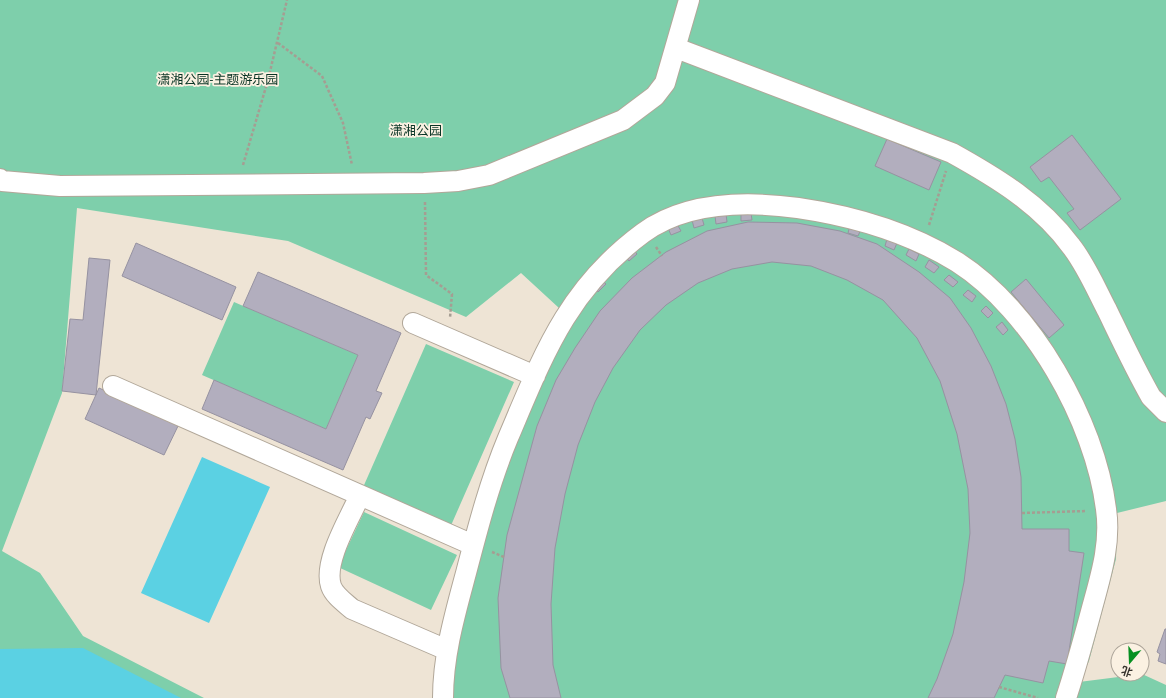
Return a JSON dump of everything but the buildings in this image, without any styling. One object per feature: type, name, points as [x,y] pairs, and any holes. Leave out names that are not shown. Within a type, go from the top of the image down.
[{"type":"street","points":[[0,179],[2,181],[60,186],[237,185],[424,183],[458,181],[489,175],[623,120],[655,96],[664,83],[676,48],[689,0]]},
{"type":"street","points":[[676,48],[952,154],[988,173],[1022,196],[1051,223],[1072,246],[1092,281],[1151,397],[1166,412]]},
{"type":"street","points":[[443,698],[447,650],[473,545],[496,466],[534,376],[563,319],[583,289],[613,258],[646,231],[675,216],[708,207],[742,204],[779,205],[825,212],[901,235],[923,244],[958,263],[998,295],[1032,336],[1059,376],[1084,425],[1099,474],[1107,510],[1107,542],[1104,566],[1066,698]]},
{"type":"street","points":[[413,323],[534,376]]},
{"type":"street","points":[[113,386],[473,545]]},
{"type":"street","points":[[360,495],[333,555],[330,572],[331,586],[340,599],[352,608],[447,650]]},
{"type":"path","points":[[237,185],[278,43],[287,0]]},
{"type":"path","points":[[278,43],[322,76],[343,123],[355,184]]},
{"type":"path","points":[[923,244],[952,154]]},
{"type":"path","points":[[424,183],[426,275],[452,294],[449,339]]},
{"type":"path","points":[[1022,513],[1107,510]]},
{"type":"path","points":[[999,687],[1038,698]]},
{"type":"green space","points":[[0,0],[1166,0],[1166,501],[1117,513],[1116,559],[1089,661],[1079,682],[1110,678],[1110,682],[1150,682],[1150,678],[1166,685],[1166,698],[438,698],[524,383],[539,344],[559,308],[521,273],[466,317],[288,241],[77,208],[62,393],[2,551],[40,573],[83,636],[204,698],[0,698]]},
{"type":"green space","points":[[234,302],[358,355],[326,429],[202,375]]},
{"type":"green space","points":[[426,344],[514,382],[449,530],[361,492]]},
{"type":"green space","points":[[364,512],[457,555],[431,610],[338,567]]},
{"type":"water","points":[[202,457],[270,487],[209,623],[141,593]]},
{"type":"water","points":[[83,648],[181,698],[0,698],[0,649]]},
{"type":"park label","name":"潇湘公园-主题游乐园","points":[[218,79]]},
{"type":"park label","name":"潇湘公园","points":[[416,130]]}]
